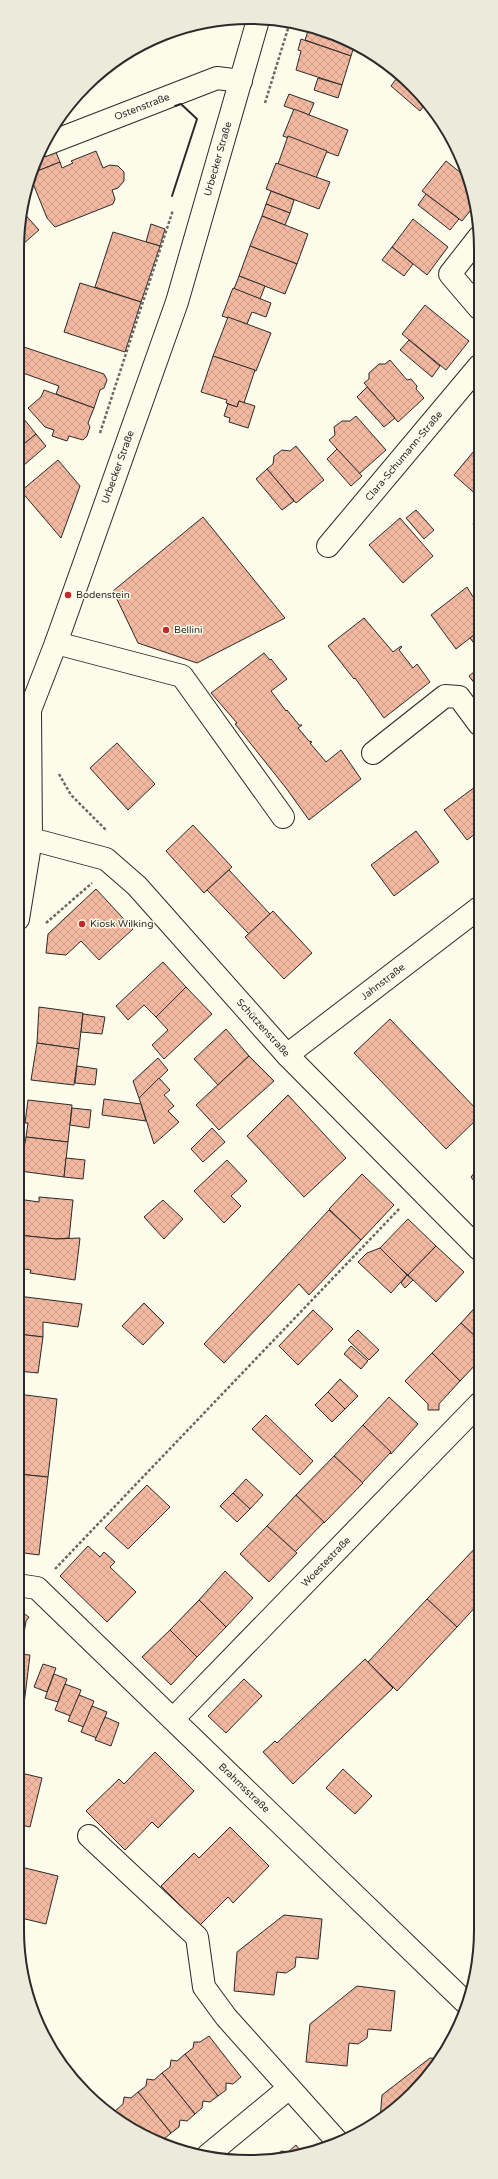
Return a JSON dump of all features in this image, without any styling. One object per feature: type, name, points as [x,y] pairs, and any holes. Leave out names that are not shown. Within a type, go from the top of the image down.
[{"type":"street","name":"Urbecker Straße","points":[[24,882],[31,839],[24,710],[56,642],[177,302],[257,24]]},
{"type":"street","name":"Ostenstraße","points":[[50,144],[216,78],[241,81]]},
{"type":"street","points":[[474,243],[450,274],[474,302]]},
{"type":"street","name":"Clara-Schumann-Straße","points":[[328,546],[474,372]]},
{"type":"street","points":[[56,642],[182,676],[283,817]]},
{"type":"street","points":[[373,753],[445,696],[459,697],[474,717]]},
{"type":"street","name":"Schützenstraße","points":[[31,839],[106,859],[137,886],[287,1055],[474,1244]]},
{"type":"street","name":"Jahnstraße","points":[[287,1055],[474,912]]},
{"type":"street","name":"Woestestraße","points":[[173,1719],[474,1409]]},
{"type":"street","name":"Brahmsstraße","points":[[27,1587],[173,1719],[463,2000]]},
{"type":"street","points":[[89,1836],[197,1937],[204,1987],[226,2017],[335,2138]]},
{"type":"street","points":[[212,2152],[289,2088]]},
{"type":"path","points":[[264,104],[288,27]]},
{"type":"path","points":[[97,440],[174,206]]},
{"type":"path","points":[[43,925],[97,879],[116,840],[71,795],[58,773]]},
{"type":"path","points":[[27,1587],[420,1188]]},
{"type":"building","points":[[308,32],[335,41],[353,49],[351,56],[305,40]]},
{"type":"building","points":[[301,39],[351,56],[342,85],[296,70],[301,51],[298,50]]},
{"type":"building","points":[[318,78],[342,85],[338,98],[314,90]]},
{"type":"building","points":[[396,79],[423,107],[420,111],[391,86]]},
{"type":"building","points":[[289,94],[314,103],[309,115],[284,106]]},
{"type":"building","points":[[294,109],[348,130],[338,156],[283,136]]},
{"type":"building","points":[[288,136],[327,151],[316,178],[278,164]]},
{"type":"building","points":[[55,150],[60,162],[38,171],[41,163],[45,154]]},
{"type":"building","points":[[96,151],[103,168],[110,165],[118,166],[124,172],[124,181],[118,188],[112,190],[115,199],[113,204],[55,227],[47,218],[34,185],[38,171],[60,162],[62,168],[73,163],[71,161]]},
{"type":"building","points":[[446,161],[460,173],[471,210],[462,221],[422,191]]},
{"type":"building","points":[[276,163],[330,182],[319,209],[266,189]]},
{"type":"building","points":[[271,191],[294,200],[290,213],[266,204]]},
{"type":"building","points":[[426,194],[459,219],[450,230],[418,205]]},
{"type":"building","points":[[266,204],[290,213],[285,225],[262,216]]},
{"type":"building","points":[[27,216],[39,230],[24,243]]},
{"type":"building","points":[[262,216],[308,234],[297,264],[250,246]]},
{"type":"building","points":[[413,219],[448,247],[427,275],[392,247]]},
{"type":"building","points":[[151,224],[165,229],[160,246],[146,242]]},
{"type":"building","points":[[113,232],[160,246],[141,302],[95,287]]},
{"type":"building","points":[[250,246],[297,264],[285,294],[239,276]]},
{"type":"building","points":[[392,247],[413,264],[404,276],[382,260]]},
{"type":"building","points":[[239,276],[265,286],[260,299],[234,289]]},
{"type":"building","points":[[80,283],[141,302],[125,352],[64,332]]},
{"type":"building","points":[[233,288],[271,303],[266,317],[252,312],[247,324],[222,316]]},
{"type":"building","points":[[425,305],[469,341],[446,370],[402,334]]},
{"type":"building","points":[[228,317],[271,333],[256,371],[213,356]]},
{"type":"building","points":[[409,340],[440,366],[432,377],[400,350]]},
{"type":"building","points":[[24,347],[104,374],[107,380],[104,388],[100,390],[94,408],[56,394],[59,386],[24,373]]},
{"type":"building","points":[[213,356],[255,370],[244,403],[239,401],[237,407],[226,403],[227,400],[201,392]]},
{"type":"building","points":[[390,360],[407,380],[411,379],[417,386],[416,389],[424,398],[398,422],[364,383],[369,379],[369,373],[379,364],[385,364]]},
{"type":"building","points":[[367,387],[395,418],[384,427],[357,397]]},
{"type":"building","points":[[44,390],[94,408],[88,423],[90,427],[87,436],[83,440],[69,436],[67,441],[52,436],[54,430],[45,427],[28,408],[41,397]]},
{"type":"building","points":[[239,401],[255,406],[248,428],[229,422],[230,418],[224,416],[228,404],[237,407]]},
{"type":"building","points":[[356,416],[386,450],[359,474],[329,440],[335,435],[334,427],[342,421],[350,421]]},
{"type":"building","points":[[24,419],[36,434],[24,444]]},
{"type":"building","points":[[36,434],[46,446],[24,465],[24,444]]},
{"type":"building","points":[[296,446],[324,480],[296,503],[267,469],[273,464],[274,456],[282,450],[290,451]]},
{"type":"building","points":[[337,449],[362,476],[351,486],[327,459]]},
{"type":"building","points":[[474,451],[474,493],[454,475]]},
{"type":"building","points":[[58,460],[80,486],[61,538],[24,495],[24,488]]},
{"type":"building","points":[[267,469],[294,501],[282,510],[256,479]]},
{"type":"building","points":[[416,510],[434,530],[424,539],[406,518]]},
{"type":"building","points":[[203,517],[285,618],[197,663],[138,643],[113,591]]},
{"type":"building","points":[[400,518],[433,556],[403,583],[369,545]]},
{"type":"building","points":[[467,587],[473,597],[474,596],[474,635],[456,649],[431,615]]},
{"type":"building","points":[[364,618],[393,652],[401,646],[402,647],[399,650],[413,668],[417,664],[430,682],[384,718],[355,678],[354,679],[328,646]]},
{"type":"building","points":[[474,635],[474,643],[470,638]]},
{"type":"building","points":[[264,653],[270,660],[271,659],[287,679],[271,691],[286,711],[287,710],[299,725],[302,725],[298,728],[309,741],[312,742],[310,743],[326,762],[341,750],[361,779],[309,820],[286,788],[235,724],[237,723],[211,693]]},
{"type":"building","points":[[474,672],[474,683],[469,676]]},
{"type":"building","points":[[117,743],[155,784],[128,810],[90,768]]},
{"type":"building","points":[[474,788],[474,835],[467,840],[444,810]]},
{"type":"building","points":[[193,825],[232,867],[204,893],[166,851]]},
{"type":"building","points":[[416,831],[439,862],[394,896],[371,865]]},
{"type":"building","points":[[229,870],[270,914],[249,934],[207,890]]},
{"type":"building","points":[[96,889],[133,929],[99,960],[81,941],[66,955],[46,953],[48,934]]},
{"type":"building","points":[[273,911],[312,953],[284,979],[245,937]]},
{"type":"building","points":[[163,962],[186,987],[156,1017],[144,1005],[128,1020],[116,1006]]},
{"type":"building","points":[[186,987],[212,1014],[164,1059],[152,1045],[168,1030],[156,1017]]},
{"type":"building","points":[[39,1007],[83,1013],[79,1049],[37,1043]]},
{"type":"building","points":[[83,1014],[105,1017],[102,1034],[81,1032]]},
{"type":"building","points":[[390,1019],[474,1107],[474,1122],[446,1149],[354,1053]]},
{"type":"building","points":[[226,1029],[249,1056],[218,1085],[194,1059]]},
{"type":"building","points":[[37,1043],[79,1049],[74,1085],[31,1080]]},
{"type":"building","points":[[249,1056],[274,1081],[219,1130],[196,1105]]},
{"type":"building","points":[[158,1058],[168,1070],[139,1098],[133,1081]]},
{"type":"building","points":[[77,1066],[97,1069],[95,1085],[75,1083]]},
{"type":"building","points":[[159,1078],[170,1090],[164,1095],[174,1106],[168,1111],[179,1122],[154,1144],[139,1098]]},
{"type":"building","points":[[288,1095],[346,1158],[304,1197],[247,1136]]},
{"type":"building","points":[[104,1099],[141,1104],[146,1121],[102,1115]]},
{"type":"building","points":[[28,1100],[72,1105],[68,1142],[26,1137],[28,1123],[25,1123]]},
{"type":"building","points":[[72,1108],[91,1110],[89,1128],[70,1125]]},
{"type":"building","points":[[212,1128],[225,1142],[203,1162],[191,1149]]},
{"type":"building","points":[[26,1137],[68,1142],[64,1177],[24,1172],[24,1148]]},
{"type":"building","points":[[66,1158],[85,1160],[83,1179],[64,1177]]},
{"type":"building","points":[[227,1160],[247,1181],[231,1196],[241,1206],[224,1223],[194,1191]]},
{"type":"building","points":[[474,1173],[474,1181],[471,1177]]},
{"type":"building","points":[[362,1174],[394,1205],[361,1240],[329,1209]]},
{"type":"building","points":[[39,1197],[73,1200],[69,1238],[56,1239],[24,1236],[24,1200],[39,1202]]},
{"type":"building","points":[[163,1200],[183,1219],[164,1239],[144,1217]]},
{"type":"building","points":[[329,1210],[361,1240],[309,1295],[299,1284],[224,1363],[204,1344]]},
{"type":"building","points":[[408,1219],[436,1246],[408,1275],[379,1249]]},
{"type":"building","points":[[24,1236],[56,1239],[80,1238],[75,1280],[30,1273],[31,1270],[24,1269]]},
{"type":"building","points":[[436,1246],[464,1272],[436,1302],[408,1275]]},
{"type":"building","points":[[380,1248],[407,1275],[391,1293],[358,1262],[367,1253]]},
{"type":"building","points":[[407,1275],[413,1280],[405,1288],[401,1283]]},
{"type":"building","points":[[24,1297],[82,1304],[78,1327],[43,1322],[43,1337],[24,1335]]},
{"type":"building","points":[[144,1303],[164,1323],[143,1345],[122,1326]]},
{"type":"building","points":[[474,1309],[474,1335],[461,1323]]},
{"type":"building","points":[[313,1310],[333,1329],[298,1365],[279,1346]]},
{"type":"building","points":[[461,1323],[474,1335],[474,1366],[460,1381],[432,1353]]},
{"type":"building","points":[[358,1330],[379,1350],[369,1360],[348,1340]]},
{"type":"building","points":[[24,1335],[43,1337],[38,1373],[24,1372]]},
{"type":"building","points":[[351,1346],[368,1361],[361,1369],[344,1354]]},
{"type":"building","points":[[432,1353],[460,1381],[439,1404],[439,1410],[428,1410],[428,1404],[405,1381]]},
{"type":"building","points":[[340,1379],[358,1396],[345,1409],[328,1392]]},
{"type":"building","points":[[328,1392],[345,1409],[332,1422],[315,1405]]},
{"type":"building","points":[[24,1395],[57,1399],[48,1477],[24,1475]]},
{"type":"building","points":[[389,1397],[418,1424],[391,1454],[363,1425]]},
{"type":"building","points":[[266,1415],[313,1461],[300,1475],[252,1429]]},
{"type":"building","points":[[363,1425],[391,1452],[362,1483],[334,1456]]},
{"type":"building","points":[[334,1456],[363,1483],[324,1523],[296,1495]]},
{"type":"building","points":[[24,1475],[48,1477],[39,1555],[24,1553]]},
{"type":"building","points":[[246,1479],[263,1495],[250,1509],[233,1493]]},
{"type":"building","points":[[147,1485],[170,1507],[128,1549],[105,1528]]},
{"type":"building","points":[[233,1493],[250,1509],[237,1522],[220,1506]]},
{"type":"building","points":[[296,1495],[324,1522],[295,1552],[267,1526]]},
{"type":"building","points":[[267,1526],[297,1553],[269,1582],[240,1554]]},
{"type":"building","points":[[88,1546],[100,1557],[104,1552],[115,1562],[110,1567],[136,1592],[107,1622],[60,1576]]},
{"type":"building","points":[[474,1549],[474,1608],[457,1627],[427,1599]]},
{"type":"building","points":[[225,1571],[253,1598],[226,1627],[199,1600]]},
{"type":"building","points":[[427,1599],[457,1627],[397,1691],[368,1662]]},
{"type":"building","points":[[199,1600],[226,1627],[197,1657],[170,1630]]},
{"type":"building","points":[[24,1614],[29,1617],[26,1621],[24,1633]]},
{"type":"building","points":[[170,1630],[197,1657],[171,1685],[142,1657]]},
{"type":"building","points":[[24,1655],[30,1655],[24,1704]]},
{"type":"building","points":[[365,1659],[393,1688],[293,1784],[263,1752],[275,1741],[277,1743]]},
{"type":"building","points":[[43,1664],[56,1668],[47,1692],[34,1687]]},
{"type":"building","points":[[54,1674],[67,1679],[58,1702],[45,1698]]},
{"type":"building","points":[[244,1679],[262,1696],[226,1733],[208,1716]]},
{"type":"building","points":[[65,1684],[81,1690],[71,1716],[55,1710]]},
{"type":"building","points":[[79,1695],[94,1701],[84,1727],[68,1721]]},
{"type":"building","points":[[92,1706],[107,1712],[97,1738],[81,1732]]},
{"type":"building","points":[[105,1717],[119,1723],[111,1746],[95,1740]]},
{"type":"building","points":[[155,1752],[194,1791],[158,1828],[152,1822],[125,1850],[86,1811],[119,1779],[124,1784]]},
{"type":"building","points":[[343,1769],[372,1796],[355,1814],[326,1788]]},
{"type":"building","points":[[24,1774],[42,1778],[30,1827],[24,1826]]},
{"type":"building","points":[[230,1827],[269,1866],[233,1903],[228,1897],[200,1925],[161,1886],[194,1853],[199,1858]]},
{"type":"building","points":[[24,1868],[58,1876],[46,1924],[24,1919]]},
{"type":"building","points":[[284,1915],[322,1919],[318,1959],[296,1957],[295,1967],[286,1973],[277,1972],[274,1995],[234,1991],[237,1952]]},
{"type":"building","points":[[357,1986],[395,1991],[391,2031],[368,2029],[367,2038],[358,2044],[349,2043],[347,2066],[306,2062],[310,2024]]},
{"type":"building","points":[[209,2036],[241,2077],[233,2084],[226,2083],[226,2090],[218,2096],[185,2054],[193,2048],[194,2042],[200,2042]]},
{"type":"building","points":[[185,2054],[218,2096],[210,2102],[203,2101],[202,2108],[195,2114],[162,2073],[170,2067],[171,2060],[177,2061]]},
{"type":"building","points":[[430,2058],[434,2058],[408,2089],[381,2113],[382,2095]]},
{"type":"building","points":[[162,2073],[195,2114],[187,2121],[180,2120],[179,2127],[171,2133],[138,2092],[146,2086],[147,2079],[154,2080]]},
{"type":"building","points":[[138,2092],[171,2133],[165,2139],[163,2138],[136,2125],[115,2111],[123,2104],[124,2097],[131,2098]]},
{"type":"building","points":[[296,2145],[299,2149],[293,2151],[288,2152]]},
{"type":"wall","points":[[172,196],[197,119],[181,104],[175,106]]},
{"type":"place","name":"Bodenstein","points":[[68,595]]},
{"type":"place","name":"Bellini","points":[[166,630]]},
{"type":"place","name":"Kiosk Wilking","points":[[82,924]]}]
